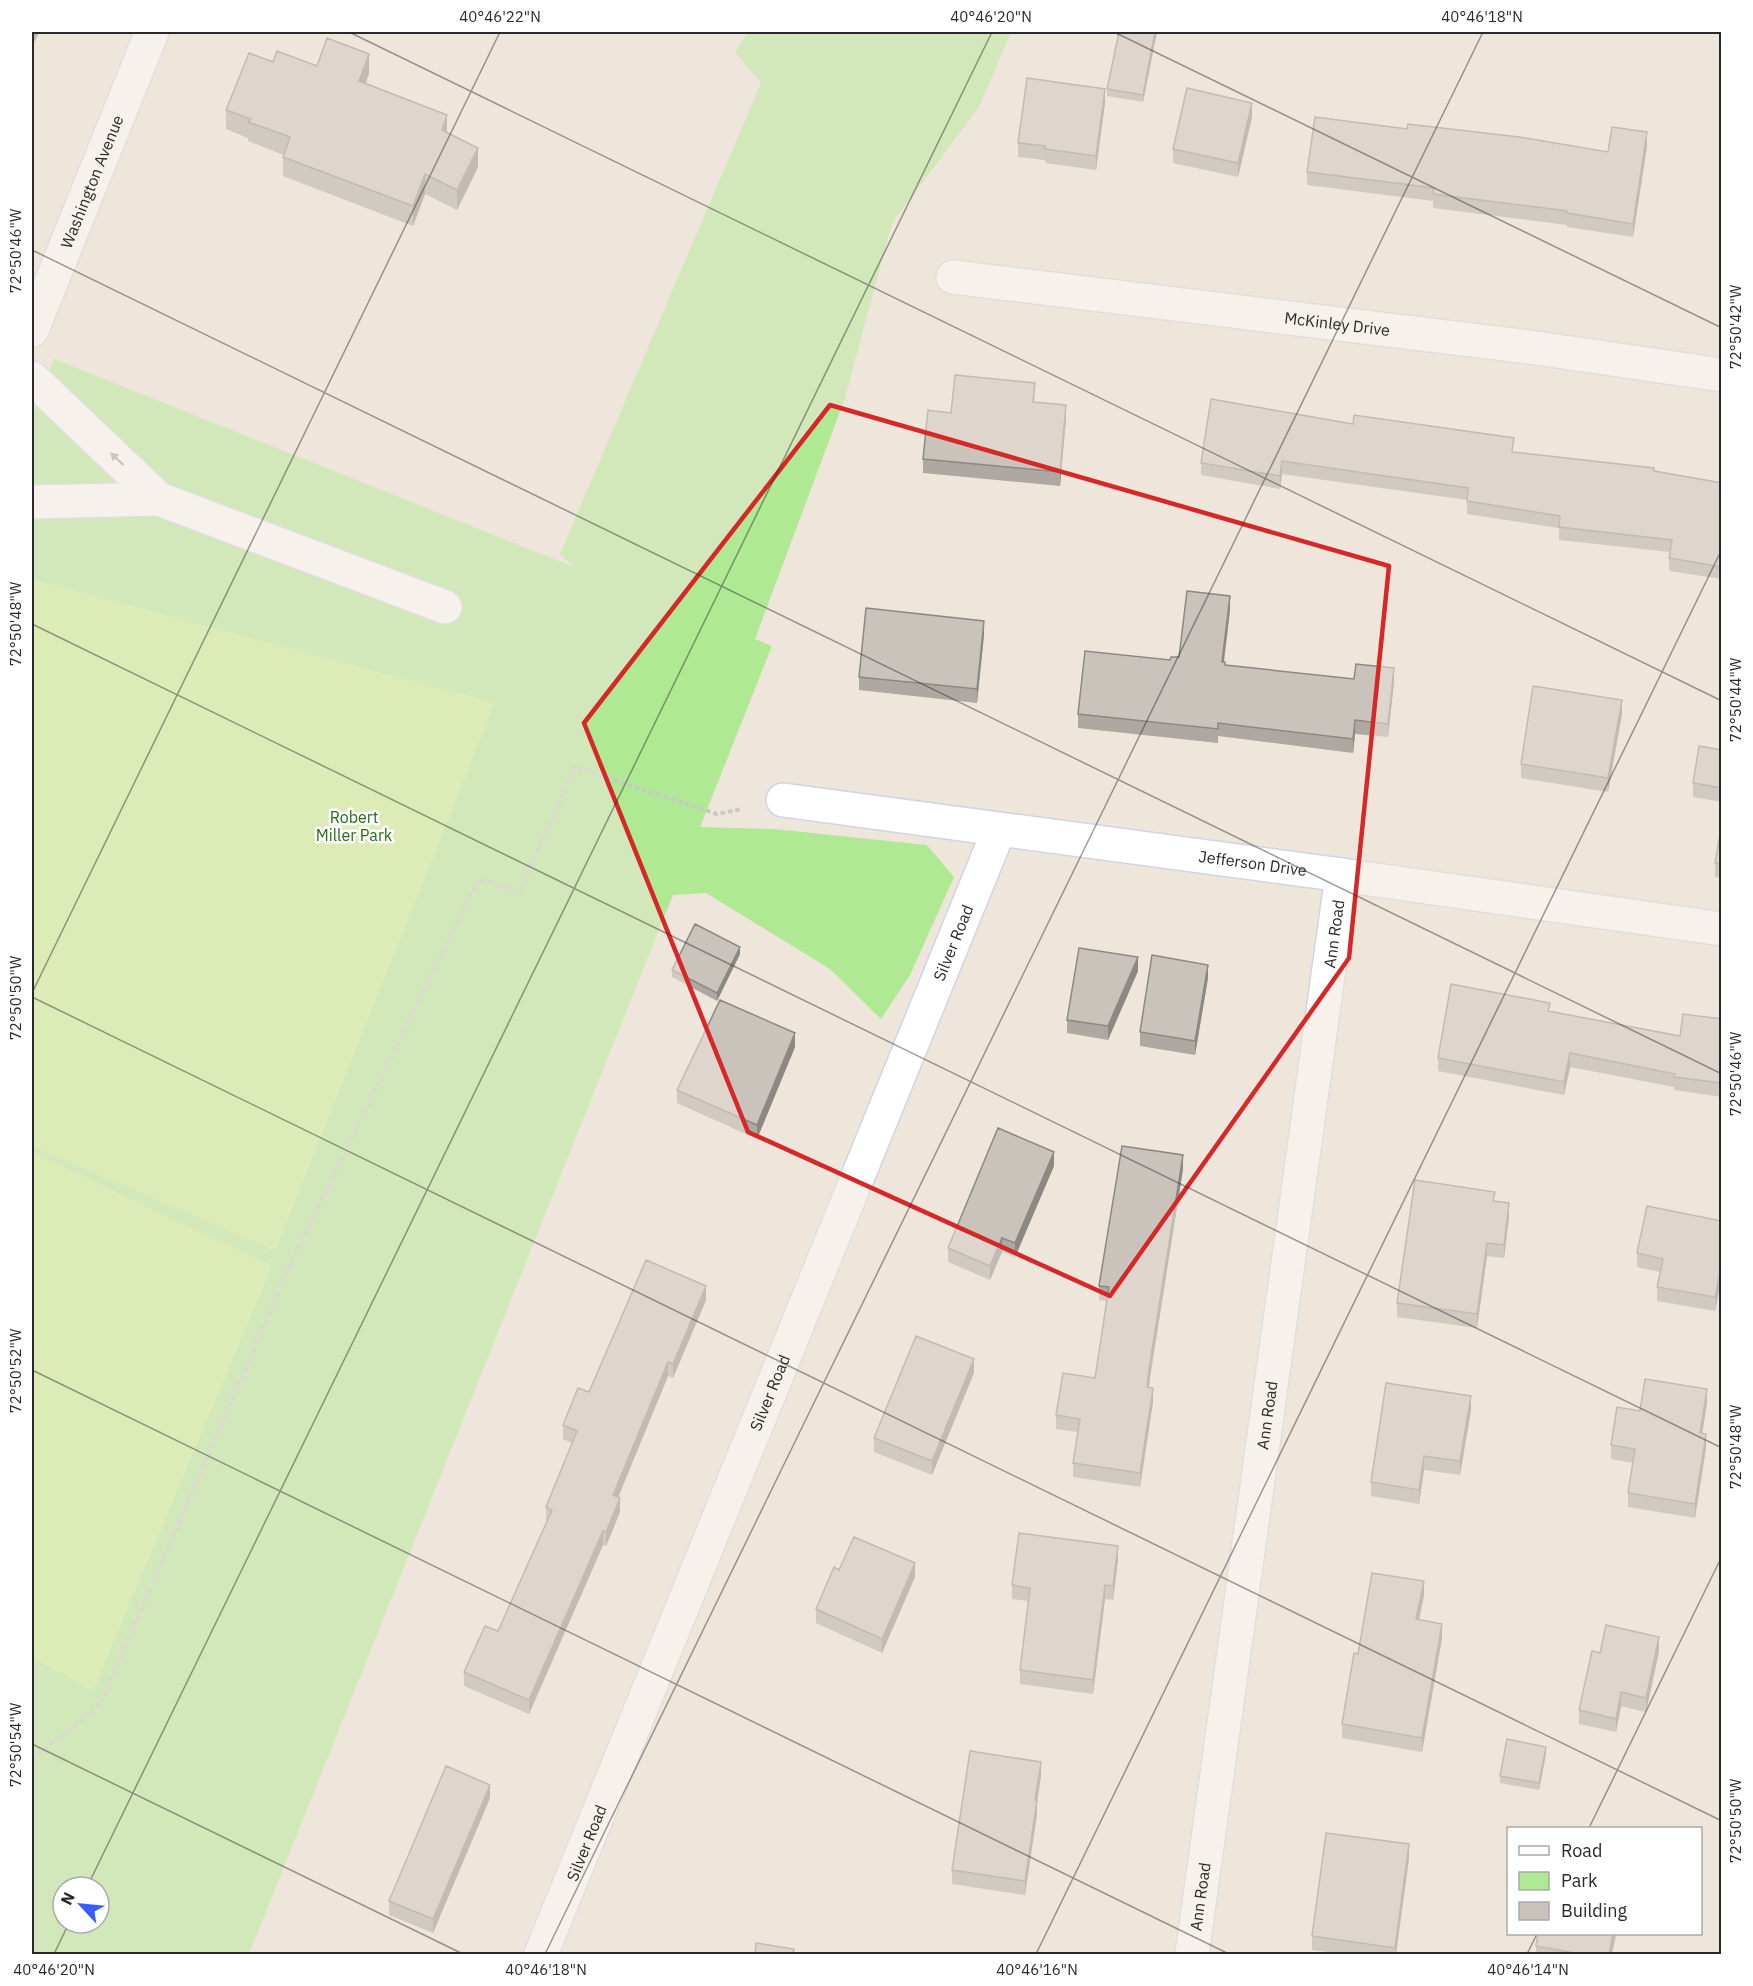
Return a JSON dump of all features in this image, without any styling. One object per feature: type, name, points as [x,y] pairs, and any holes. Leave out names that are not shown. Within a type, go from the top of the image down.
[{"type":"street","name":"Washington Avenue","points":[[32,330],[152,32]]},
{"type":"street","name":"McKinley Drive","points":[[953,277],[1529,347],[1722,375]]},
{"type":"street","points":[[32,378],[159,499]]},
{"type":"street","points":[[32,502],[159,499],[445,607]]},
{"type":"street","name":"Jefferson Drive","points":[[783,800],[1722,929]]},
{"type":"street","name":"Silver Road","points":[[541,1954],[999,830]]},
{"type":"street","name":"Ann Road","points":[[1192,1954],[1342,875]]},
{"type":"path","points":[[32,1759],[100,1705],[295,1254],[479,879],[520,891],[575,767],[717,814],[783,800]]},
{"type":"highlighted area","points":[[830,405],[1389,566],[1349,958],[1110,1296],[748,1132],[584,723]]},
{"type":"green space","name":"Robert Miller Park","points":[[748,32],[1011,32],[979,107],[892,223],[845,398],[755,639],[772,646],[700,827],[774,829],[927,845],[954,877],[910,975],[881,1019],[830,969],[706,893],[673,895],[249,1954],[32,1954],[32,415],[54,359],[574,567],[560,554],[761,83],[735,52]]},
{"type":"green space","points":[[32,579],[495,703],[275,1251],[32,1146]]},
{"type":"green space","points":[[32,1152],[272,1266],[93,1691],[32,1658]]},
{"type":"building","points":[[1119,32],[1155,32],[1143,95],[1107,89]]},
{"type":"building","points":[[327,38],[369,54],[359,81],[447,115],[442,130],[478,148],[457,190],[425,174],[413,206],[283,157],[290,137],[248,122],[251,119],[226,110],[249,53],[273,62],[277,51],[317,66]]},
{"type":"building","points":[[1027,78],[1105,89],[1096,156],[1018,143]]},
{"type":"building","points":[[1187,88],[1252,103],[1238,163],[1173,149]]},
{"type":"building","points":[[1315,117],[1407,129],[1408,124],[1519,137],[1608,152],[1612,127],[1647,132],[1633,224],[1567,213],[1567,211],[1433,194],[1434,188],[1307,172]]},
{"type":"building","points":[[955,375],[1035,383],[1033,402],[1066,405],[1060,472],[923,459],[928,410],[951,413]]},
{"type":"building","points":[[1211,399],[1353,424],[1354,415],[1514,438],[1512,452],[1654,468],[1654,471],[1722,483],[1722,567],[1669,558],[1672,540],[1559,527],[1560,516],[1467,501],[1468,488],[1282,461],[1280,476],[1201,463]]},
{"type":"building","points":[[1187,591],[1230,596],[1222,662],[1225,662],[1225,665],[1354,679],[1356,664],[1394,668],[1388,724],[1355,720],[1353,739],[1218,723],[1218,729],[1078,714],[1085,651],[1170,660],[1171,657],[1179,657]]},
{"type":"building","points":[[866,608],[984,621],[977,689],[859,677]]},
{"type":"building","points":[[1533,686],[1622,700],[1608,778],[1521,764]]},
{"type":"building","points":[[1699,746],[1722,750],[1722,788],[1693,783]]},
{"type":"building","points":[[1722,823],[1722,864],[1715,863]]},
{"type":"building","points":[[695,924],[740,947],[717,993],[672,970]]},
{"type":"building","points":[[1079,948],[1138,957],[1108,1026],[1067,1020]]},
{"type":"building","points":[[1152,955],[1208,965],[1195,1041],[1140,1032]]},
{"type":"building","points":[[1451,984],[1550,1003],[1548,1011],[1680,1036],[1683,1014],[1722,1019],[1722,1083],[1674,1077],[1675,1074],[1570,1053],[1564,1082],[1438,1058]]},
{"type":"building","points":[[720,1000],[795,1033],[757,1125],[677,1090]]},
{"type":"building","points":[[998,1128],[1054,1152],[1015,1243],[1002,1238],[990,1266],[948,1248]]},
{"type":"building","points":[[1122,1146],[1183,1155],[1150,1363],[1147,1387],[1153,1388],[1140,1473],[1073,1463],[1080,1419],[1056,1415],[1063,1373],[1095,1378],[1109,1287],[1099,1286]]},
{"type":"building","points":[[1415,1180],[1495,1192],[1493,1201],[1509,1203],[1504,1245],[1487,1243],[1477,1314],[1397,1303]]},
{"type":"building","points":[[1647,1206],[1722,1221],[1722,1262],[1715,1297],[1657,1287],[1663,1259],[1637,1253]]},
{"type":"building","points":[[646,1260],[706,1286],[673,1364],[668,1362],[613,1495],[620,1498],[606,1532],[603,1531],[529,1700],[464,1672],[485,1626],[498,1631],[552,1510],[546,1507],[577,1431],[563,1425],[578,1388],[589,1392]]},
{"type":"building","points":[[916,1336],[974,1359],[932,1461],[874,1438]]},
{"type":"building","points":[[1645,1379],[1707,1389],[1700,1433],[1706,1434],[1695,1504],[1628,1493],[1635,1449],[1611,1445],[1617,1407],[1640,1411]]},
{"type":"building","points":[[1386,1383],[1471,1396],[1460,1461],[1424,1456],[1419,1490],[1371,1482]]},
{"type":"building","points":[[1019,1533],[1118,1546],[1113,1586],[1105,1585],[1093,1680],[1020,1670],[1030,1588],[1012,1585]]},
{"type":"building","points":[[854,1537],[915,1563],[882,1639],[816,1609],[834,1567],[839,1570]]},
{"type":"building","points":[[1372,1573],[1424,1581],[1416,1619],[1442,1624],[1422,1738],[1342,1724],[1354,1653],[1358,1654]]},
{"type":"building","points":[[1606,1625],[1659,1637],[1646,1698],[1621,1692],[1616,1719],[1579,1710],[1592,1651],[1600,1653]]},
{"type":"building","points":[[1507,1739],[1546,1747],[1539,1783],[1500,1776]]},
{"type":"building","points":[[970,1751],[1041,1762],[1025,1881],[952,1870]]},
{"type":"building","points":[[446,1766],[490,1785],[433,1919],[389,1901]]},
{"type":"building","points":[[1326,1833],[1409,1844],[1395,1948],[1312,1936]]},
{"type":"building","points":[[1538,1935],[1613,1935],[1609,1954],[1580,1954],[1536,1946]]},
{"type":"building","points":[[756,1943],[794,1949],[793,1954],[755,1954]]}]
